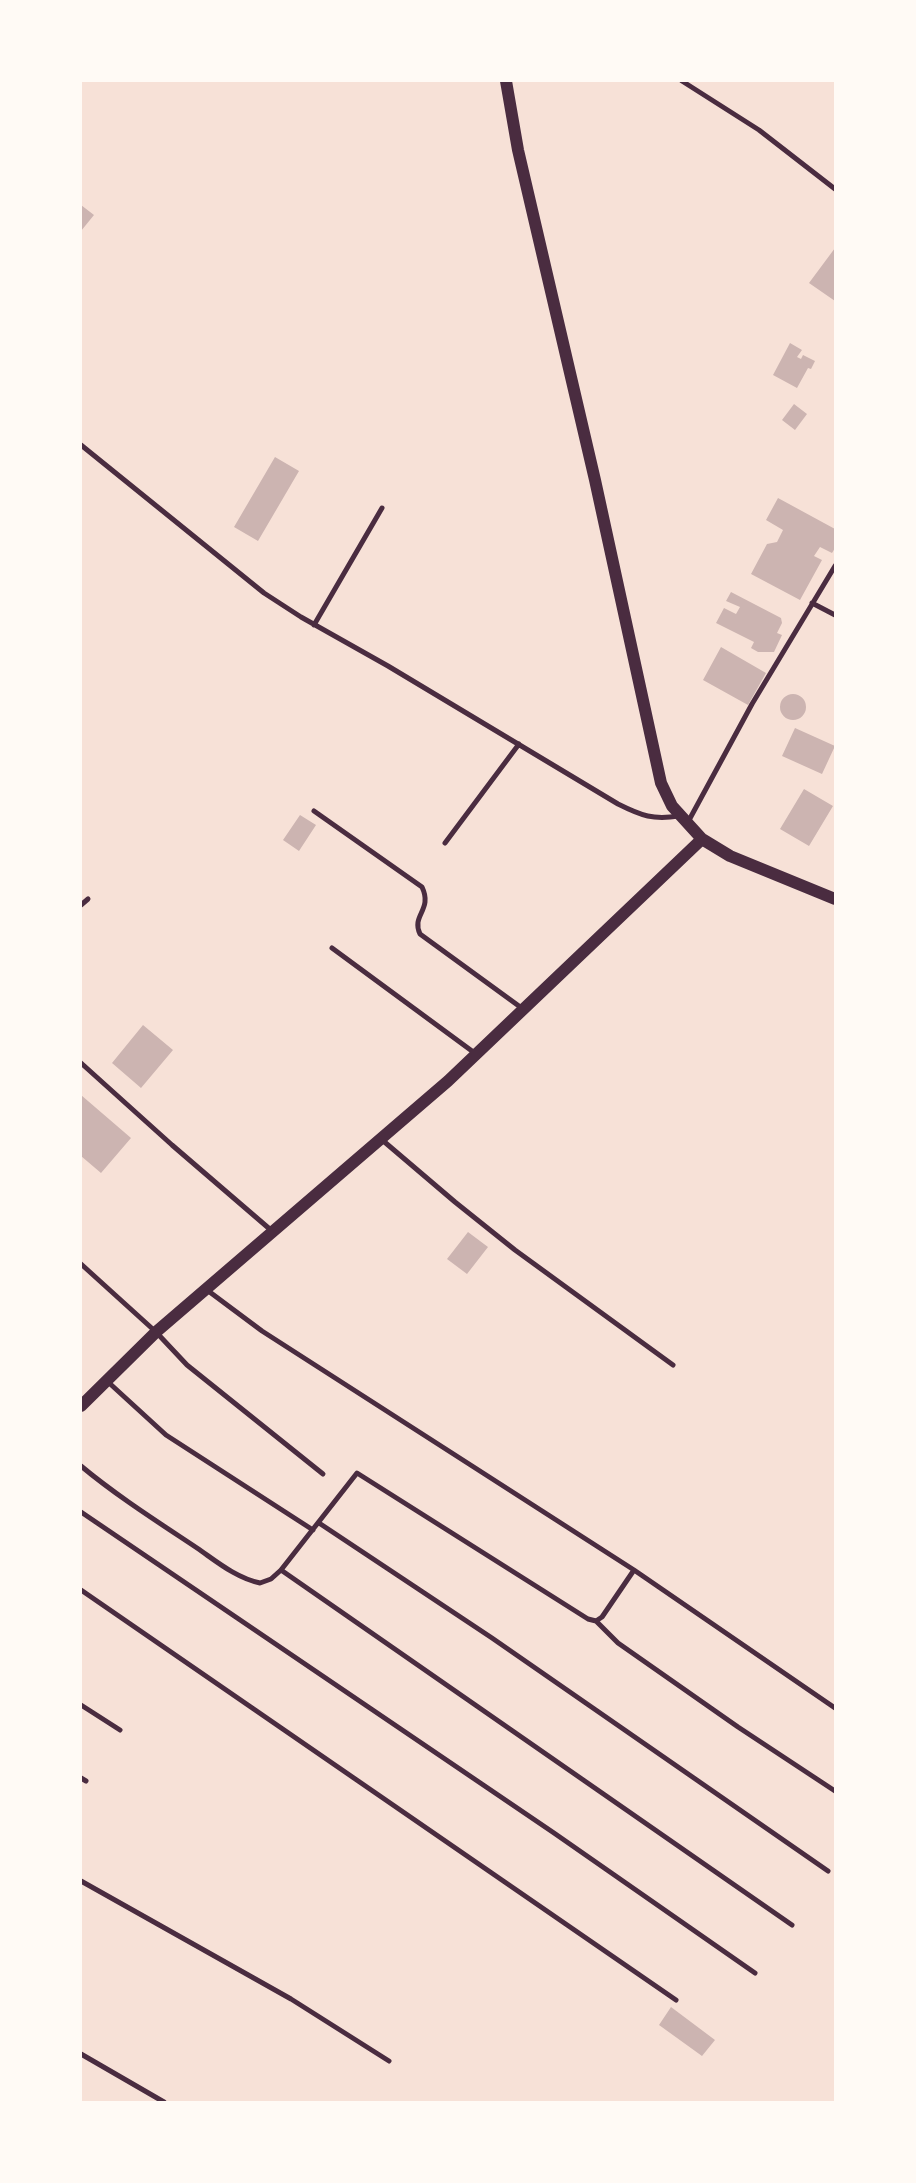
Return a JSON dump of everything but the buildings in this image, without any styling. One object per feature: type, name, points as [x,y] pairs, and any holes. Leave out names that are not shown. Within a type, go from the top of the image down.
[{"type":"main road","points":[[506,81],[518,150],[595,480],[661,784],[672,806],[702,839],[730,856],[835,898]]},
{"type":"main road","points":[[81,1406],[156,1332],[477,1054],[702,839]]},
{"type":"street","points":[[682,81],[759,130],[835,189]]},
{"type":"street","points":[[81,445],[264,593],[314,625],[634,812],[648,817],[684,819],[835,566]]},
{"type":"street","points":[[314,625],[382,508]]},
{"type":"street","points":[[812,603],[835,615]]},
{"type":"street","points":[[445,843],[519,744]]},
{"type":"street","points":[[314,811],[422,888],[426,895],[426,903],[419,916],[417,927],[420,934],[523,1010]]},
{"type":"street","points":[[81,905],[88,899]]},
{"type":"street","points":[[332,948],[477,1054]]},
{"type":"street","points":[[81,1063],[272,1231]]},
{"type":"street","points":[[380,1139],[515,1250],[673,1365]]},
{"type":"street","points":[[81,1264],[156,1332],[187,1365],[323,1474]]},
{"type":"street","points":[[206,1290],[262,1332],[634,1570],[835,1708]]},
{"type":"street","points":[[107,1380],[166,1435],[313,1530]]},
{"type":"street","points":[[81,1466],[171,1531],[244,1578],[260,1584],[271,1579],[281,1570],[357,1473],[588,1619],[596,1621],[618,1643],[738,1727],[835,1791]]},
{"type":"street","points":[[81,1512],[554,1833],[755,1972]]},
{"type":"street","points":[[319,1523],[500,1644],[828,1871]]},
{"type":"street","points":[[281,1570],[792,1925]]},
{"type":"street","points":[[596,1621],[609,1607],[634,1570]]},
{"type":"street","points":[[81,1590],[676,2000]]},
{"type":"street","points":[[81,1705],[120,1730]]},
{"type":"street","points":[[81,1881],[291,1999],[389,2061]]},
{"type":"street","points":[[81,2054],[164,2102]]}]
